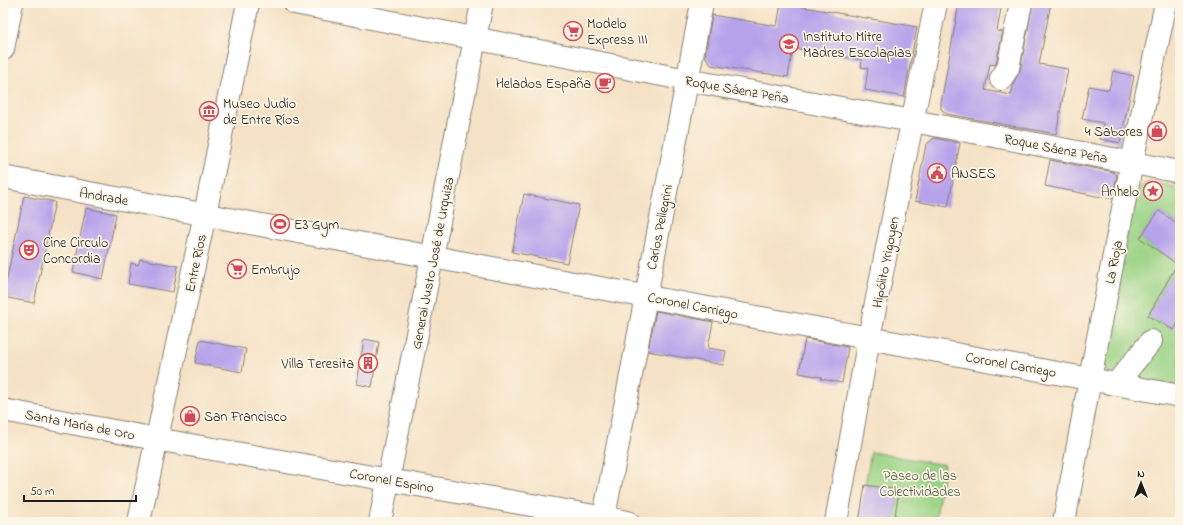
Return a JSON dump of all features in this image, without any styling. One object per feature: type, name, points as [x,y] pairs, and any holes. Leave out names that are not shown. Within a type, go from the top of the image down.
[{"type":"street","points":[[3,49],[12,3]]},
{"type":"street","name":"Entre Ríos","points":[[139,522],[205,214],[248,3]]},
{"type":"street","name":"Roque Sáenz Peña","points":[[295,3],[687,80],[1180,172]]},
{"type":"street","name":"General Justo José de Urquiza","points":[[380,522],[482,3]]},
{"type":"street","name":"Carlos Pellegrini","points":[[603,520],[702,3]]},
{"type":"street","name":"Hipólito Yrigoyen","points":[[836,522],[869,338],[936,3]]},
{"type":"street","points":[[1001,79],[1008,68],[1020,3]]},
{"type":"street","name":"La Rioja","points":[[1064,522],[1132,162],[1166,3]]},
{"type":"street","name":"Andrade","points":[[3,177],[205,214]]},
{"type":"street","name":"Coronel Carriego","points":[[205,214],[1180,396]]},
{"type":"street","points":[[1116,384],[1151,341]]},
{"type":"street","name":"Santa María de Oro","points":[[3,410],[156,439]]},
{"type":"street","name":"Coronel Espino","points":[[156,439],[389,480],[603,520],[628,522]]},
{"type":"green space","points":[[1149,182],[1180,188],[1180,225],[1159,211],[1140,238],[1180,266],[1180,270],[1175,268],[1148,316],[1173,330],[1180,319],[1180,387],[1109,373],[1102,364],[1137,188]]},
{"type":"green space","name":"Paseo de las Colectividades","points":[[871,452],[945,465],[935,522],[894,522],[899,490],[865,485]]},
{"type":"building","name":"Instituto Mitre Madres Escolapias","points":[[781,3],[917,27],[904,97],[865,90],[868,68],[861,67],[862,60],[793,48],[788,77],[711,65],[705,56],[712,15],[777,26]]},
{"type":"building","points":[[959,3],[1002,3],[997,31],[1003,32],[996,63],[995,65],[990,64],[985,90],[1011,95],[1014,82],[1020,70],[1033,3],[1051,3],[1039,64],[1068,69],[1056,134],[947,114],[941,109]]},
{"type":"building","points":[[1113,71],[1134,76],[1120,143],[1100,139],[1103,123],[1082,119],[1089,86],[1109,90]]},
{"type":"building","name":"ANSES","points":[[934,138],[960,143],[948,207],[915,201],[926,145]]},
{"type":"building","points":[[1050,160],[1114,172],[1117,175],[1112,199],[1045,186]]},
{"type":"building","points":[[524,194],[579,205],[567,263],[512,252]]},
{"type":"building","name":"Cine Circulo Concordia","points":[[24,196],[55,202],[34,303],[3,297]]},
{"type":"building","points":[[86,208],[116,214],[103,279],[73,272]]},
{"type":"building","points":[[1159,211],[1180,225],[1180,319],[1174,330],[1148,316],[1177,264],[1140,238]]},
{"type":"building","points":[[140,259],[178,266],[173,292],[128,284],[131,263],[138,265]]},
{"type":"building","points":[[656,311],[713,322],[708,348],[726,351],[723,365],[648,351]]},
{"type":"building","name":"Villa Teresita","points":[[364,339],[379,342],[372,387],[357,384]]},
{"type":"building","points":[[805,339],[848,347],[842,383],[821,379],[822,377],[799,373]]},
{"type":"building","points":[[200,340],[246,349],[242,372],[195,363]]},
{"type":"building","points":[[865,485],[899,490],[894,522],[859,522]]},
{"type":"place","name":"Modelo Express III","points":[[573,31]]},
{"type":"place","name":"Instituto Mitre Madres Escolapias","points":[[789,44]]},
{"type":"place","name":"Helados España","points":[[605,83]]},
{"type":"place","name":"Museo Judío de Entre Ríos","points":[[209,111]]},
{"type":"place","name":"4 Sabores","points":[[1157,131]]},
{"type":"place","name":"ANSES","points":[[937,173]]},
{"type":"place","name":"Anhelo","points":[[1153,191]]},
{"type":"place","name":"E3 Gym","points":[[280,224]]},
{"type":"place","name":"Cine Circulo Concordia","points":[[29,250]]},
{"type":"place","name":"Embrujo","points":[[237,269]]},
{"type":"place","name":"Villa Teresita","points":[[368,363]]},
{"type":"place","name":"San Francisco","points":[[190,416]]}]
